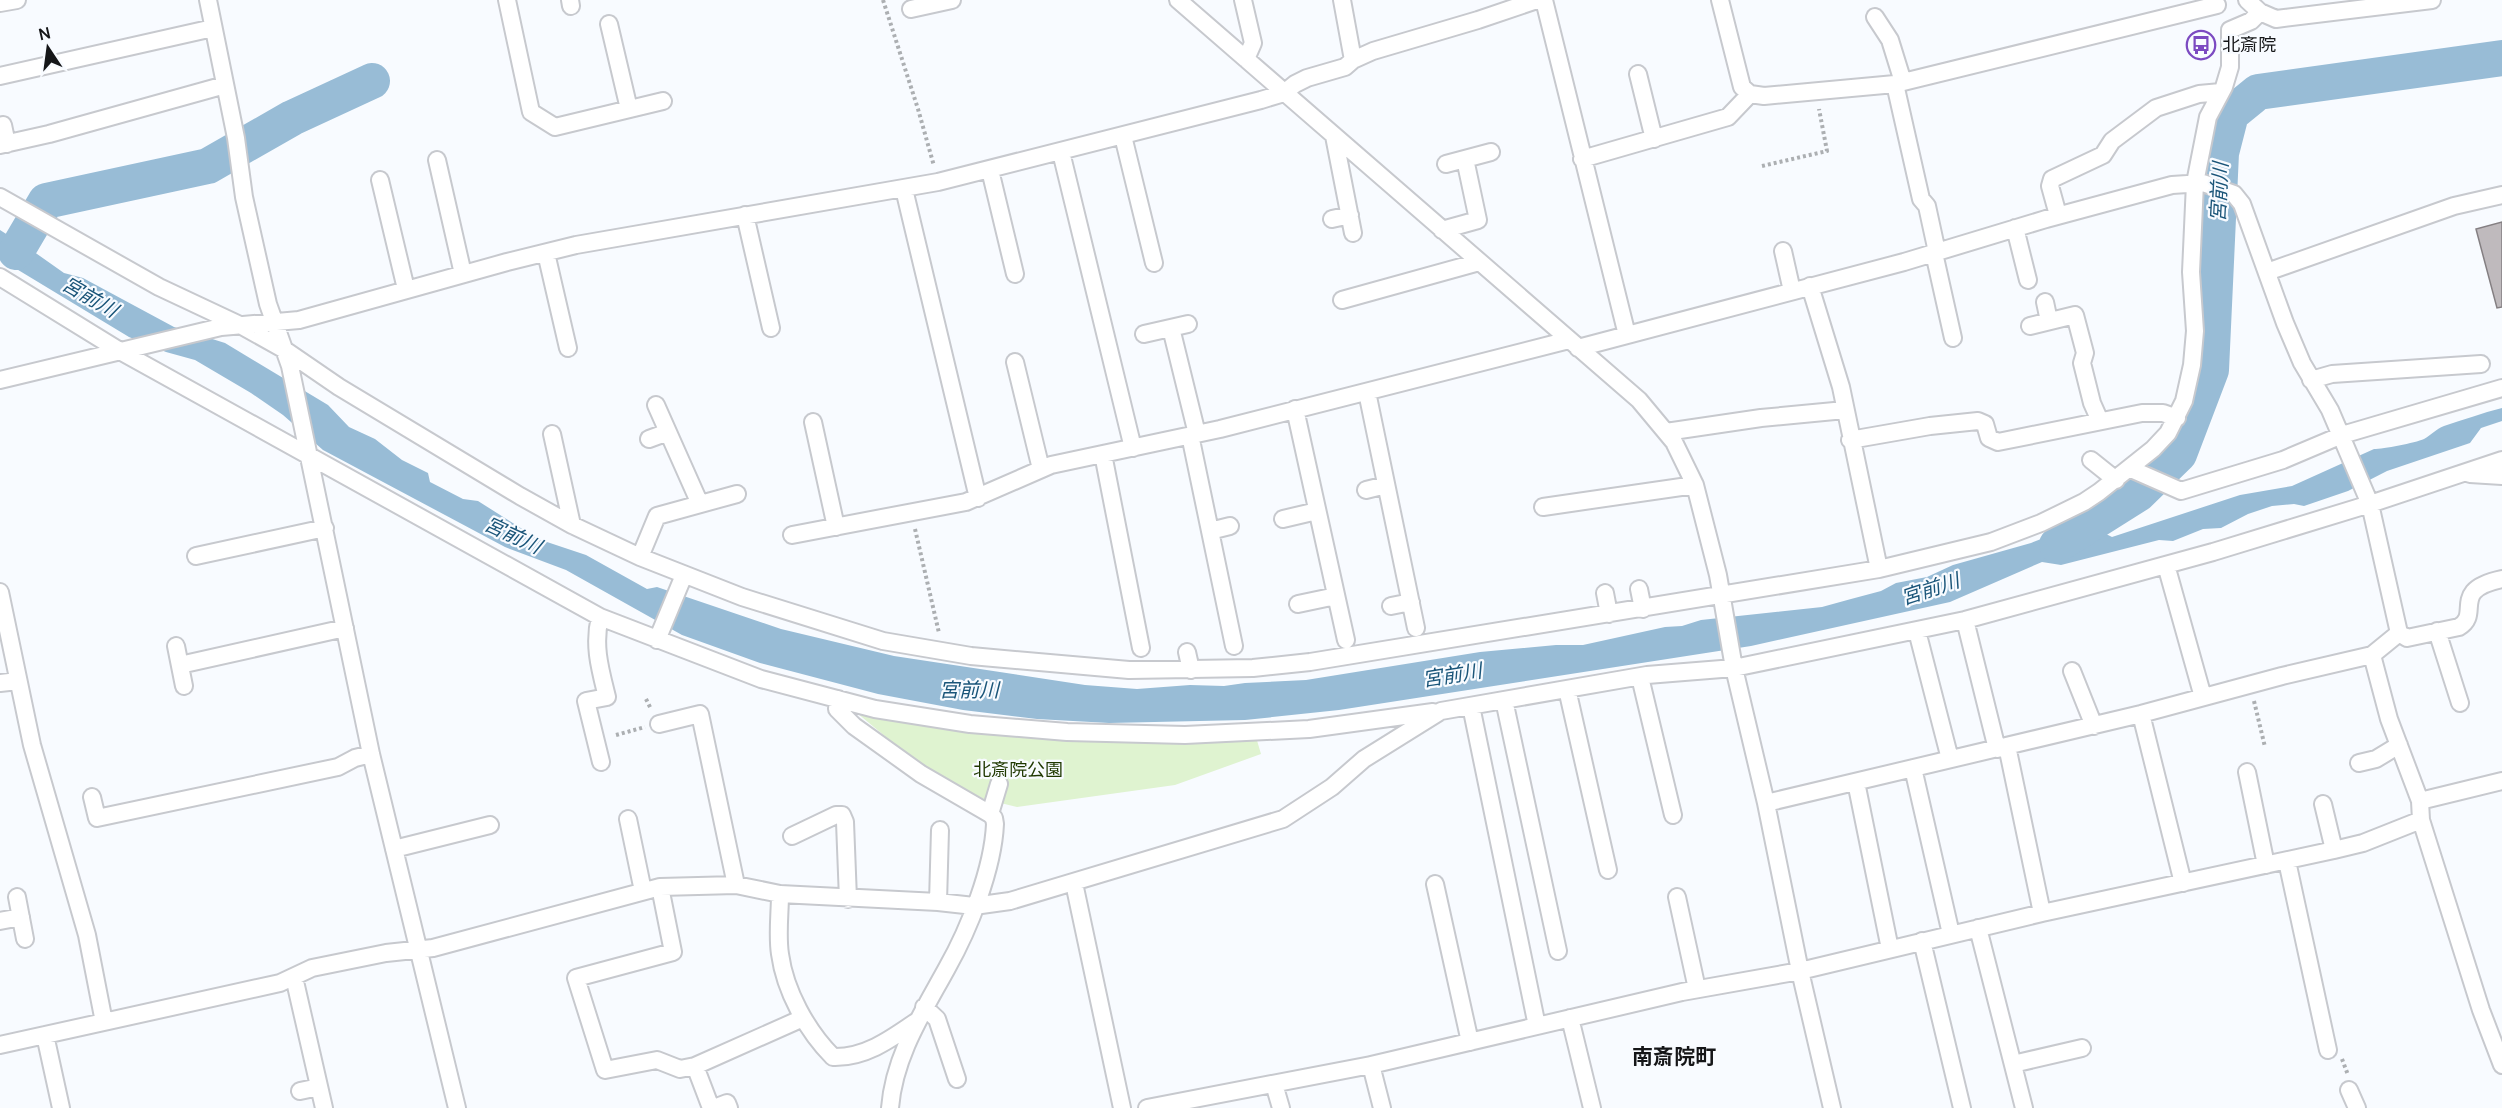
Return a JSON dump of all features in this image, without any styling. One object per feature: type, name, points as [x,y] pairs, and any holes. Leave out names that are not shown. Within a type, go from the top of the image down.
[{"type":"street","points":[[0,3],[17,0]]},
{"type":"street","points":[[208,0],[236,138],[251,229],[268,304],[290,366],[371,754],[457,1108]]},
{"type":"street","points":[[507,0],[531,112],[555,127],[663,100]]},
{"type":"street","points":[[911,9],[952,0]]},
{"type":"street","points":[[1178,0],[1639,400],[1666,432],[1695,485],[1718,575],[1733,664],[1766,803],[1800,971],[1832,1108]]},
{"type":"street","points":[[1243,0],[1253,44],[1246,59]]},
{"type":"street","points":[[1342,0],[1353,60]]},
{"type":"street","points":[[0,380],[221,327],[299,320],[406,289],[546,253],[678,226],[904,189],[990,170],[1284,93],[1307,78],[1345,68],[1353,60],[1372,51],[1537,0]]},
{"type":"street","points":[[1544,0],[1627,335]]},
{"type":"street","points":[[0,197],[159,287],[242,326],[285,350],[349,393],[520,496],[572,525],[683,578],[802,617],[883,640],[971,656],[1129,670],[1191,670],[1310,662],[1609,614],[1721,600],[1879,569],[1991,542],[2017,533],[2084,502],[2135,470],[2168,433],[2177,418],[2188,386],[2195,331],[2191,272],[2199,183],[2208,117],[2221,92],[2230,67],[2228,50],[2230,30],[2216,2],[1899,83],[1764,96],[1750,94],[1742,87],[1720,0]]},
{"type":"street","points":[[2247,0],[2260,12],[2276,19],[2432,0]]},
{"type":"street","points":[[2230,30],[2251,21],[2260,12]]},
{"type":"street","points":[[1875,17],[1890,40],[1921,199],[1927,206],[1953,338]]},
{"type":"street","points":[[609,24],[629,109]]},
{"type":"street","points":[[0,76],[213,28]]},
{"type":"street","points":[[1638,74],[1654,139]]},
{"type":"street","points":[[3,125],[3,145],[225,85]]},
{"type":"street","points":[[2058,215],[2050,186],[2052,179],[2103,155],[2112,141],[2156,108],[2199,94],[2221,92]]},
{"type":"street","points":[[1582,159],[1728,117],[1750,94]]},
{"type":"street","points":[[1123,136],[1154,263]]},
{"type":"street","points":[[1334,136],[1353,233]]},
{"type":"street","points":[[1060,152],[1132,448]]},
{"type":"street","points":[[1446,164],[1491,152]]},
{"type":"street","points":[[1442,230],[1478,220],[1465,159]]},
{"type":"street","points":[[437,160],[463,274]]},
{"type":"street","points":[[990,170],[1015,274]]},
{"type":"street","points":[[380,180],[406,289]]},
{"type":"street","points":[[792,535],[911,514],[978,498],[1041,469],[1574,344],[1627,335],[1936,252],[2058,215],[2172,185],[2199,183],[2234,194],[2242,204],[2285,323],[2311,380],[2330,410],[2368,500],[2399,633],[2407,638],[2466,623],[2469,616],[2467,604],[2470,595],[2477,588],[2502,579]]},
{"type":"street","points":[[904,189],[978,498]]},
{"type":"street","points":[[2267,272],[2454,206],[2502,195]]},
{"type":"street","points":[[1332,219],[1350,215]]},
{"type":"street","points":[[745,216],[771,328]]},
{"type":"street","points":[[2015,228],[2028,280]]},
{"type":"street","points":[[1783,251],[1791,291]]},
{"type":"street","points":[[546,253],[568,348]]},
{"type":"street","points":[[1342,300],[1479,262]]},
{"type":"street","points":[[0,277],[308,448],[600,617],[659,636],[761,679],[875,709],[970,724],[1067,732],[1185,735],[1309,729],[1441,711],[1640,676],[1733,664],[1917,631],[2166,565],[2502,460]]},
{"type":"street","points":[[1810,286],[1840,387],[1879,569]]},
{"type":"street","points":[[2045,302],[2049,321]]},
{"type":"street","points":[[2030,326],[2075,315],[2085,352],[2082,363],[2092,403],[2100,421]]},
{"type":"street","points":[[1144,334],[1188,324]]},
{"type":"street","points":[[1171,328],[1194,434],[1210,531],[1234,646]]},
{"type":"street","points":[[1015,362],[1041,469]]},
{"type":"street","points":[[2311,380],[2332,374],[2481,364]]},
{"type":"street","points":[[2135,470],[2181,491],[2502,388]]},
{"type":"street","points":[[1367,392],[1416,628]]},
{"type":"street","points":[[656,405],[700,504]]},
{"type":"street","points":[[1295,409],[1346,640]]},
{"type":"street","points":[[1666,432],[1761,418],[1845,410]]},
{"type":"street","points":[[1851,440],[1930,426],[1978,421],[1985,424],[1989,438],[1998,441],[2152,412],[2177,418]]},
{"type":"street","points":[[813,422],[836,527]]},
{"type":"street","points":[[649,439],[668,432]]},
{"type":"street","points":[[552,434],[572,525]]},
{"type":"street","points":[[1102,454],[1141,648]]},
{"type":"street","points":[[2091,460],[2116,480]]},
{"type":"street","points":[[2461,473],[2502,476]]},
{"type":"street","points":[[1366,490],[1386,485]]},
{"type":"street","points":[[1543,507],[1695,485]]},
{"type":"street","points":[[640,557],[657,516],[737,494]]},
{"type":"street","points":[[1283,519],[1317,511]]},
{"type":"street","points":[[1210,531],[1230,526]]},
{"type":"street","points":[[196,556],[325,528]]},
{"type":"street","points":[[2166,565],[2203,698]]},
{"type":"street","points":[[659,636],[683,578]]},
{"type":"street","points":[[1639,590],[1643,609]]},
{"type":"street","points":[[0,592],[32,745],[87,935],[104,1022]]},
{"type":"street","points":[[1605,593],[1609,614]]},
{"type":"street","points":[[1298,604],[1336,596]]},
{"type":"street","points":[[1391,606],[1411,602]]},
{"type":"street","points":[[600,617],[596,631],[596,653],[607,697],[586,701],[601,762]]},
{"type":"street","points":[[1965,620],[2002,747],[2042,913]]},
{"type":"street","points":[[1230,626],[1246,622]]},
{"type":"street","points":[[180,665],[345,628]]},
{"type":"street","points":[[1917,631],[1950,759]]},
{"type":"street","points":[[2437,631],[2460,703]]},
{"type":"street","points":[[1766,803],[2094,726],[2372,655],[2399,633]]},
{"type":"street","points":[[176,646],[184,686]]},
{"type":"street","points":[[1187,652],[1191,670]]},
{"type":"street","points":[[2372,655],[2389,719],[2420,801],[2421,820],[2481,1010],[2502,1065]]},
{"type":"street","points":[[2072,670],[2094,726]]},
{"type":"street","points":[[1640,676],[1673,815]]},
{"type":"street","points":[[0,683],[18,681]]},
{"type":"street","points":[[1567,689],[1608,870]]},
{"type":"street","points":[[838,699],[837,709],[854,726],[921,774],[994,818],[995,835],[985,879],[948,967],[921,1014],[897,1069],[890,1108]]},
{"type":"street","points":[[1504,700],[1558,951]]},
{"type":"street","points":[[1471,706],[1537,1026]]},
{"type":"street","points":[[0,1045],[280,983],[312,968],[386,953],[418,950],[660,886],[736,885],[780,894],[974,906],[1010,901],[1283,819],[1332,788],[1364,759],[1441,711]]},
{"type":"street","points":[[659,724],[700,714],[736,885]]},
{"type":"street","points":[[2141,714],[2183,883]]},
{"type":"street","points":[[2359,763],[2376,759],[2399,745]]},
{"type":"street","points":[[92,797],[97,818],[338,767],[355,758],[371,754]]},
{"type":"street","points":[[1913,768],[1951,934]]},
{"type":"street","points":[[2247,772],[2266,865]]},
{"type":"street","points":[[2420,801],[2502,781]]},
{"type":"street","points":[[1856,782],[1890,949]]},
{"type":"street","points":[[990,814],[999,784]]},
{"type":"street","points":[[2324,804],[2334,850]]},
{"type":"street","points":[[792,836],[836,815],[842,815],[845,822],[848,899]]},
{"type":"street","points":[[628,819],[643,891]]},
{"type":"street","points":[[1147,1108],[1182,1105],[1371,1065],[1697,989],[1800,971],[2042,913],[2288,861],[2363,843],[2421,820]]},
{"type":"street","points":[[393,849],[490,825]]},
{"type":"street","points":[[938,902],[940,830]]},
{"type":"street","points":[[2288,861],[2328,1050]]},
{"type":"street","points":[[1074,883],[1122,1108]]},
{"type":"street","points":[[1435,884],[1470,1042]]},
{"type":"street","points":[[660,886],[673,952],[576,978],[605,1070],[657,1060],[680,1070],[695,1066],[803,1018]]},
{"type":"street","points":[[780,894],[780,954],[785,974],[803,1018],[833,1057],[849,1058],[886,1043],[921,1014]]},
{"type":"street","points":[[17,897],[25,939]]},
{"type":"street","points":[[1677,897],[1697,989]]},
{"type":"street","points":[[0,921],[21,917]]},
{"type":"street","points":[[1978,928],[2024,1108]]},
{"type":"street","points":[[1923,941],[1962,1108]]},
{"type":"street","points":[[294,977],[324,1108]]},
{"type":"street","points":[[921,1014],[937,1019],[957,1079]]},
{"type":"street","points":[[1570,1018],[1592,1108]]},
{"type":"street","points":[[45,1035],[61,1108]]},
{"type":"street","points":[[2013,1064],[2082,1048]]},
{"type":"street","points":[[1371,1065],[1382,1108]]},
{"type":"street","points":[[695,1066],[713,1108],[727,1103],[729,1108]]},
{"type":"street","points":[[1274,1084],[1281,1108]]},
{"type":"street","points":[[300,1091],[319,1087]]},
{"type":"street","points":[[2349,1090],[2357,1108]]},
{"type":"path","points":[[884,0],[918,108],[938,182]]},
{"type":"path","points":[[1762,166],[1827,151],[1815,92]]},
{"type":"path","points":[[911,514],[943,651]]},
{"type":"path","points":[[2250,685],[2265,747]]},
{"type":"path","points":[[2328,1050],[2340,1055],[2351,1080],[2349,1090]]},
{"type":"green space","name":"北斎院公園","points":[[857,713],[1027,734],[1256,737],[1261,754],[1175,785],[1017,807],[984,799],[927,771]]},
{"type":"water","name":"宮前川","points":[[21,223],[34,234],[30,249],[64,273],[83,278],[174,327],[225,343],[328,405],[349,427],[375,439],[402,460],[428,473],[430,482],[463,499],[478,501],[538,539],[586,555],[647,589],[657,587],[781,629],[894,656],[1085,685],[1137,689],[1306,680],[1480,652],[1556,645],[1583,645],[1665,627],[1682,626],[1701,620],[1822,607],[1881,591],[1896,583],[1927,577],[1953,565],[2031,543],[2096,512],[2104,533],[2112,537],[2240,495],[2292,486],[2374,449],[2420,441],[2444,426],[2502,408],[2502,421],[2481,428],[2470,443],[2387,471],[2348,491],[2304,506],[2294,504],[2272,506],[2248,514],[2221,528],[2203,529],[2173,541],[2159,540],[2061,565],[2042,562],[1950,602],[1751,646],[1339,710],[1245,720],[1109,723],[1037,719],[963,710],[878,694],[760,663],[682,635],[566,570],[505,547],[323,450],[283,415],[251,393],[195,360],[166,352],[129,337],[0,259],[0,230],[14,239]]},
{"type":"building","points":[[2502,222],[2502,307],[2497,308],[2476,229]]},
{"type":"waterway","name":"宮前川","points":[[2057,545],[2138,494],[2179,454],[2211,370],[2221,153],[2231,114],[2258,92],[2502,58]]},
{"type":"waterway","name":"宮前川","points":[[16,252],[46,201],[208,166],[292,118],[372,81]]},
{"type":"place","name":"北斎院","points":[[2201,45]]},
{"type":"district","name":"南斎院町","points":[[1674,1057]]}]
